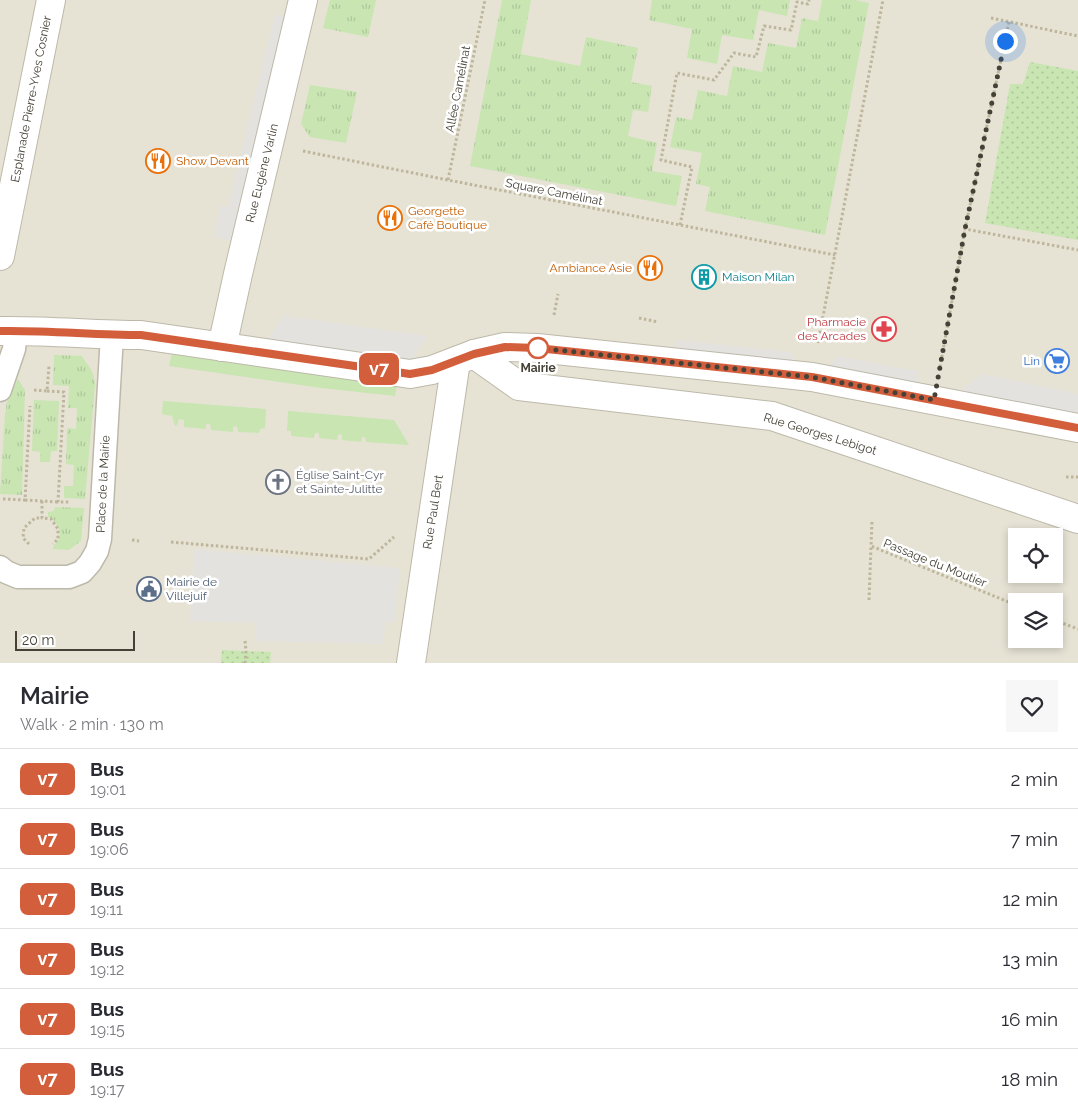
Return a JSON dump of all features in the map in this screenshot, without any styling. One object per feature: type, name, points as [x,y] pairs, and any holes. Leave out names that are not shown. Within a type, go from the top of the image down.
[{"type":"street","name":"Esplanade Pierre-Yves Cosnier","points":[[0,256],[51,0]]},
{"type":"street","name":"Rue Eugène Varlin","points":[[222,347],[303,0]]},
{"type":"street","points":[[8,331],[141,335],[410,374],[432,370],[465,357],[505,347],[537,348],[812,377],[1078,428]]},
{"type":"street","name":"Rue Georges Lebigot","points":[[465,357],[519,386],[772,416],[1078,519]]},
{"type":"street","name":"Rue Paul Bert","points":[[410,663],[465,357]]},
{"type":"lane","points":[[0,390],[14,349],[8,331]]},
{"type":"lane","name":"Place de la Mairie","points":[[0,566],[6,572],[18,577],[69,577],[82,572],[97,551],[100,539],[112,335]]},
{"type":"path","name":"Allée Camélinat","points":[[448,180],[485,0]]},
{"type":"path","points":[[680,225],[692,167],[661,160],[677,73],[714,80],[734,52],[756,57],[764,26],[791,30],[797,2],[808,4],[809,0]]},
{"type":"path","points":[[812,377],[883,0]]},
{"type":"path","points":[[991,18],[1078,36]]},
{"type":"path","points":[[934,400],[965,229],[1010,22]]},
{"type":"path","name":"Square Camélinat","points":[[269,144],[835,255]]},
{"type":"path","points":[[965,229],[1078,250]]},
{"type":"path","points":[[553,318],[558,294]]},
{"type":"path","points":[[639,318],[658,322]]},
{"type":"path","points":[[47,391],[49,358]]},
{"type":"path","points":[[30,390],[64,392],[58,502]]},
{"type":"path","points":[[25,500],[30,400]]},
{"type":"path","points":[[3,499],[77,503]]},
{"type":"path","points":[[42,502],[42,518]]},
{"type":"path","points":[[34,551],[23,538],[24,528],[35,518],[51,519],[58,529],[58,538],[52,545]]},
{"type":"path","name":"Passage du Moutier","points":[[872,522],[870,546],[1008,602]]},
{"type":"path","points":[[171,542],[369,559],[394,536]]},
{"type":"path","points":[[869,600],[870,546]]},
{"type":"path","points":[[1063,624],[1078,630]]},
{"type":"path","points":[[245,641],[245,663]]},
{"type":"shaded area","points":[[0,0],[1078,0],[1078,663],[0,663]]},
{"type":"shaded area","points":[[275,14],[286,17],[232,241],[214,237],[221,205],[228,207]]},
{"type":"shaded area","points":[[284,316],[428,336],[409,362],[272,342],[268,338]]},
{"type":"shaded area","points":[[677,340],[791,352],[796,364],[670,352]]},
{"type":"shaded area","points":[[837,356],[917,371],[920,389],[828,371]]},
{"type":"shaded area","points":[[982,374],[1078,394],[1078,418],[955,395]]},
{"type":"shaded area","points":[[194,549],[400,568],[394,623],[386,622],[383,644],[256,641],[256,623],[190,621]]},
{"type":"green space","points":[[330,0],[376,0],[368,37],[323,28]]},
{"type":"green space","points":[[502,0],[531,0],[521,54],[580,66],[586,37],[638,48],[631,82],[652,86],[648,112],[633,110],[628,136],[657,143],[652,171],[682,176],[676,206],[470,166]]},
{"type":"green space","points":[[652,0],[790,0],[787,16],[759,10],[753,40],[722,35],[717,64],[687,58],[692,29],[649,20]]},
{"type":"green space","points":[[822,0],[855,0],[869,3],[825,235],[705,211],[710,187],[696,184],[702,153],[670,147],[676,117],[692,120],[698,90],[727,96],[733,66],[762,72],[768,43],[796,48],[802,18],[818,21]]},
{"type":"green space","points":[[1030,62],[1078,71],[1078,240],[985,223],[1010,84],[1023,84]]},
{"type":"green space","points":[[310,85],[357,92],[346,143],[310,137],[301,124]]},
{"type":"green space","points":[[172,353],[397,385],[395,396],[321,388],[169,366]]},
{"type":"green space","points":[[54,355],[82,356],[92,372],[94,380],[85,499],[64,498],[64,486],[73,486],[74,465],[66,464],[67,428],[76,429],[77,408],[68,408],[69,386],[53,385]]},
{"type":"green space","points":[[18,379],[25,390],[22,495],[0,494],[7,402]]},
{"type":"green space","points":[[34,400],[59,401],[57,451],[51,451],[50,462],[40,462],[40,452],[32,451]]},
{"type":"green space","points":[[163,401],[266,409],[265,428],[260,429],[259,433],[238,432],[237,426],[233,427],[233,432],[211,430],[210,424],[206,424],[206,429],[184,427],[184,420],[179,419],[175,426],[172,416],[162,414]]},
{"type":"green space","points":[[288,411],[394,420],[409,445],[366,442],[365,437],[362,437],[361,442],[342,440],[342,434],[338,435],[337,440],[319,438],[319,433],[315,433],[314,438],[291,436],[291,431],[287,431]]},
{"type":"green space","points":[[55,507],[84,508],[81,541],[69,550],[52,549],[60,534],[52,518],[48,517],[48,512],[54,511]]},
{"type":"green space","points":[[222,650],[271,652],[270,663],[221,663]]},
{"type":"bus line","name":"v7","points":[[0,331],[141,335],[410,374],[432,370],[474,354],[505,347],[537,348],[812,377],[1078,428]]},
{"type":"place","name":"Show Devant","points":[[158,161]]},
{"type":"place","name":"Georgette Café Boutique","points":[[390,218]]},
{"type":"place","name":"Ambiance Asie","points":[[650,268]]},
{"type":"place","name":"Maison Milan","points":[[704,277]]},
{"type":"place","name":"Pharmacie des Arcades","points":[[884,329]]},
{"type":"place","name":"Mairie","points":[[538,348]]},
{"type":"place","name":"Lin","points":[[1057,361]]},
{"type":"place","name":"Église Saint-Cyr et Sainte-Julitte","points":[[278,482]]},
{"type":"place","name":"Mairie de Villejuif","points":[[149,589]]},
{"type":"route","points":[[538,348],[812,377],[934,400],[965,229],[1005,41]]}]
